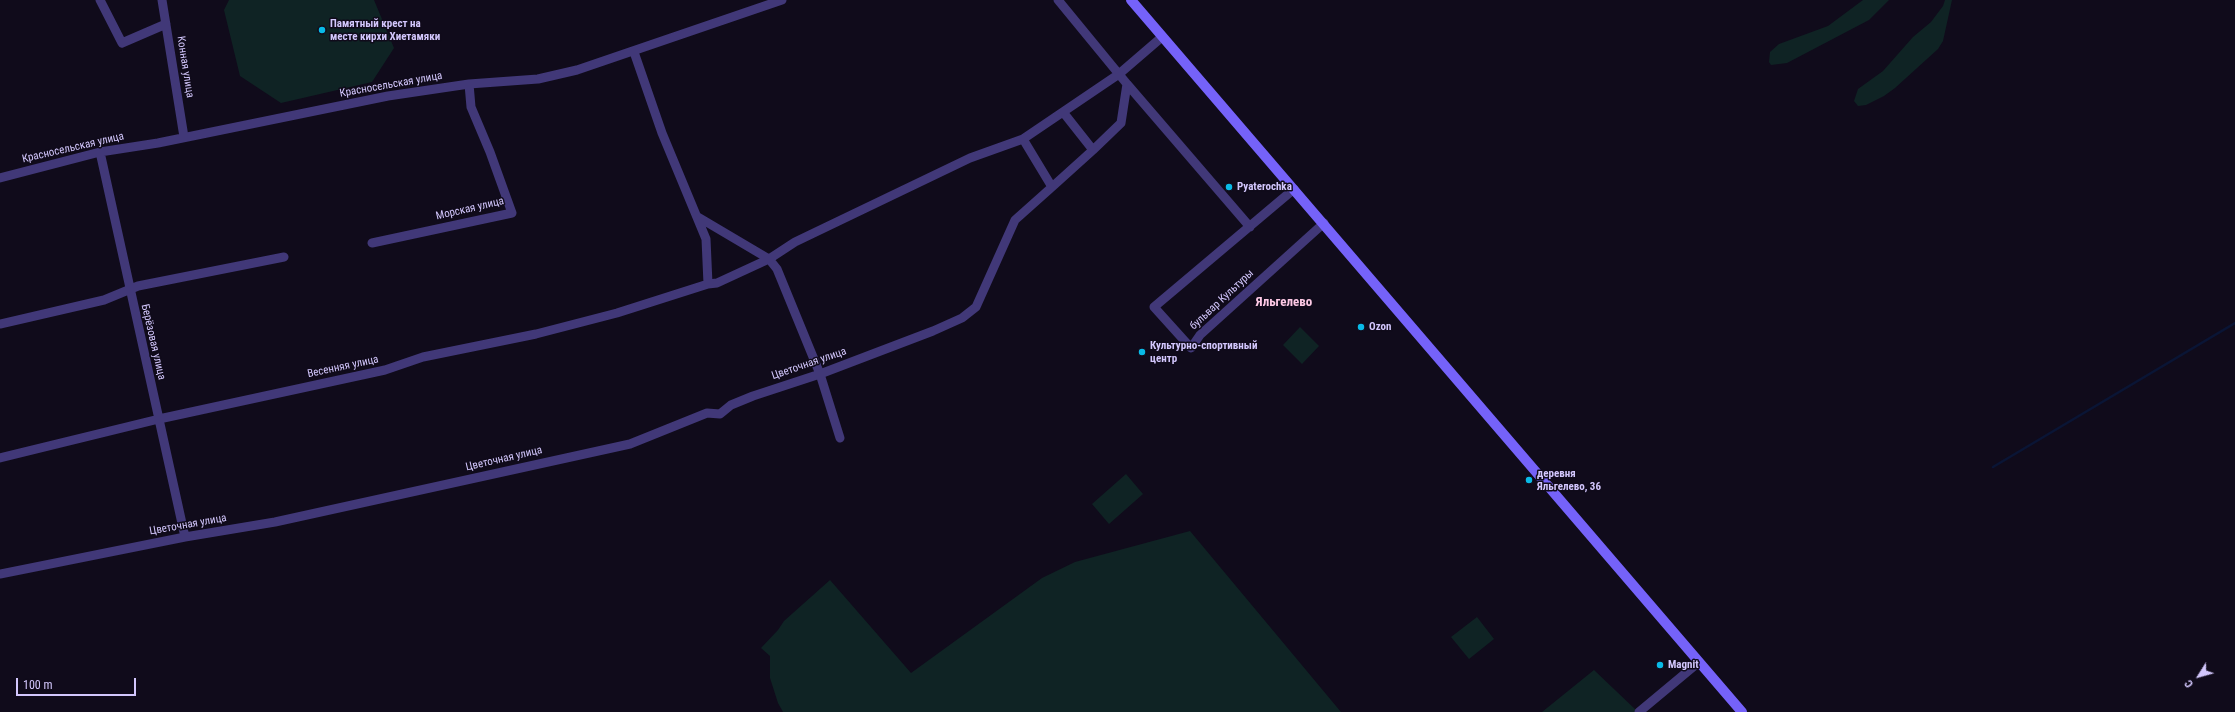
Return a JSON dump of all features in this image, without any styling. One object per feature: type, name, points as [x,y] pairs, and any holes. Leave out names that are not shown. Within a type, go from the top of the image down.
[{"type":"main road","points":[[1131,0],[1294,188],[1742,712]]},
{"type":"street","points":[[100,0],[122,43],[166,24]]},
{"type":"street","name":"Конная улица","points":[[162,0],[184,137]]},
{"type":"street","name":"Красносельская улица","points":[[0,178],[100,152],[184,137],[388,96],[469,84],[538,79],[577,70],[634,52],[782,0]]},
{"type":"street","points":[[1058,0],[1118,74],[1250,227]]},
{"type":"street","name":"Весенняя улица","points":[[0,458],[159,420],[385,370],[424,357],[536,334],[617,313],[708,284],[717,283],[769,259],[795,242],[970,158],[1023,139],[1118,74],[1162,37]]},
{"type":"street","points":[[634,52],[662,133],[706,239],[708,284]]},
{"type":"street","name":"Морская улица","points":[[372,244],[512,213],[490,152],[471,107],[469,84]]},
{"type":"street","name":"Цветочная улица","points":[[0,574],[185,537],[274,522],[630,444],[707,413],[720,414],[731,405],[748,398],[820,374],[933,331],[962,318],[976,307],[1015,220],[1122,123],[1127,84]]},
{"type":"street","points":[[1063,112],[1093,150]]},
{"type":"street","points":[[1023,139],[1052,187]]},
{"type":"street","name":"Берёзовая улица","points":[[100,152],[129,290],[185,537]]},
{"type":"street","name":"бульвар Культуры","points":[[1294,188],[1250,227],[1154,306],[1192,348],[1200,336],[1324,223]]},
{"type":"street","points":[[698,217],[769,259],[777,269],[820,374],[840,438]]},
{"type":"street","points":[[0,324],[104,300],[138,286],[284,257]]},
{"type":"street","points":[[1640,712],[1699,662]]},
{"type":"green space","points":[[229,0],[374,0],[394,48],[372,82],[281,103],[240,76],[224,10]]},
{"type":"green space","points":[[1863,0],[1889,0],[1869,20],[1787,63],[1771,65],[1769,62],[1770,52],[1779,44],[1828,26]]},
{"type":"green space","points":[[1945,0],[1952,0],[1943,41],[1938,49],[1884,96],[1866,105],[1858,106],[1854,101],[1858,89],[1883,71],[1913,37],[1931,22],[1943,6]]},
{"type":"green space","points":[[1300,327],[1319,346],[1302,364],[1283,345]]},
{"type":"green space","points":[[1126,474],[1143,494],[1109,524],[1092,504]]},
{"type":"green space","points":[[1190,531],[1341,712],[783,712],[778,703],[770,678],[770,656],[761,648],[778,630],[784,621],[830,580],[911,673],[1042,578],[1075,562]]},
{"type":"green space","points":[[1477,617],[1494,639],[1469,659],[1451,637]]},
{"type":"green space","points":[[1594,670],[1636,710],[1634,712],[1542,712]]},
{"type":"waterway","points":[[1993,467],[2235,323]]},
{"type":"place","name":"Памятный крест на месте кирхи Хиетамяки","points":[[322,30]]},
{"type":"place","name":"Pyaterochka","points":[[1229,187]]},
{"type":"place","name":"Ozon","points":[[1361,327]]},
{"type":"place","name":"Культурно-спортивный центр","points":[[1142,352]]},
{"type":"place","name":"деревня Яльгелево, 36","points":[[1529,480]]},
{"type":"place","name":"Magnit","points":[[1660,665]]},
{"type":"district","name":"Яльгелево","points":[[1284,303]]}]
